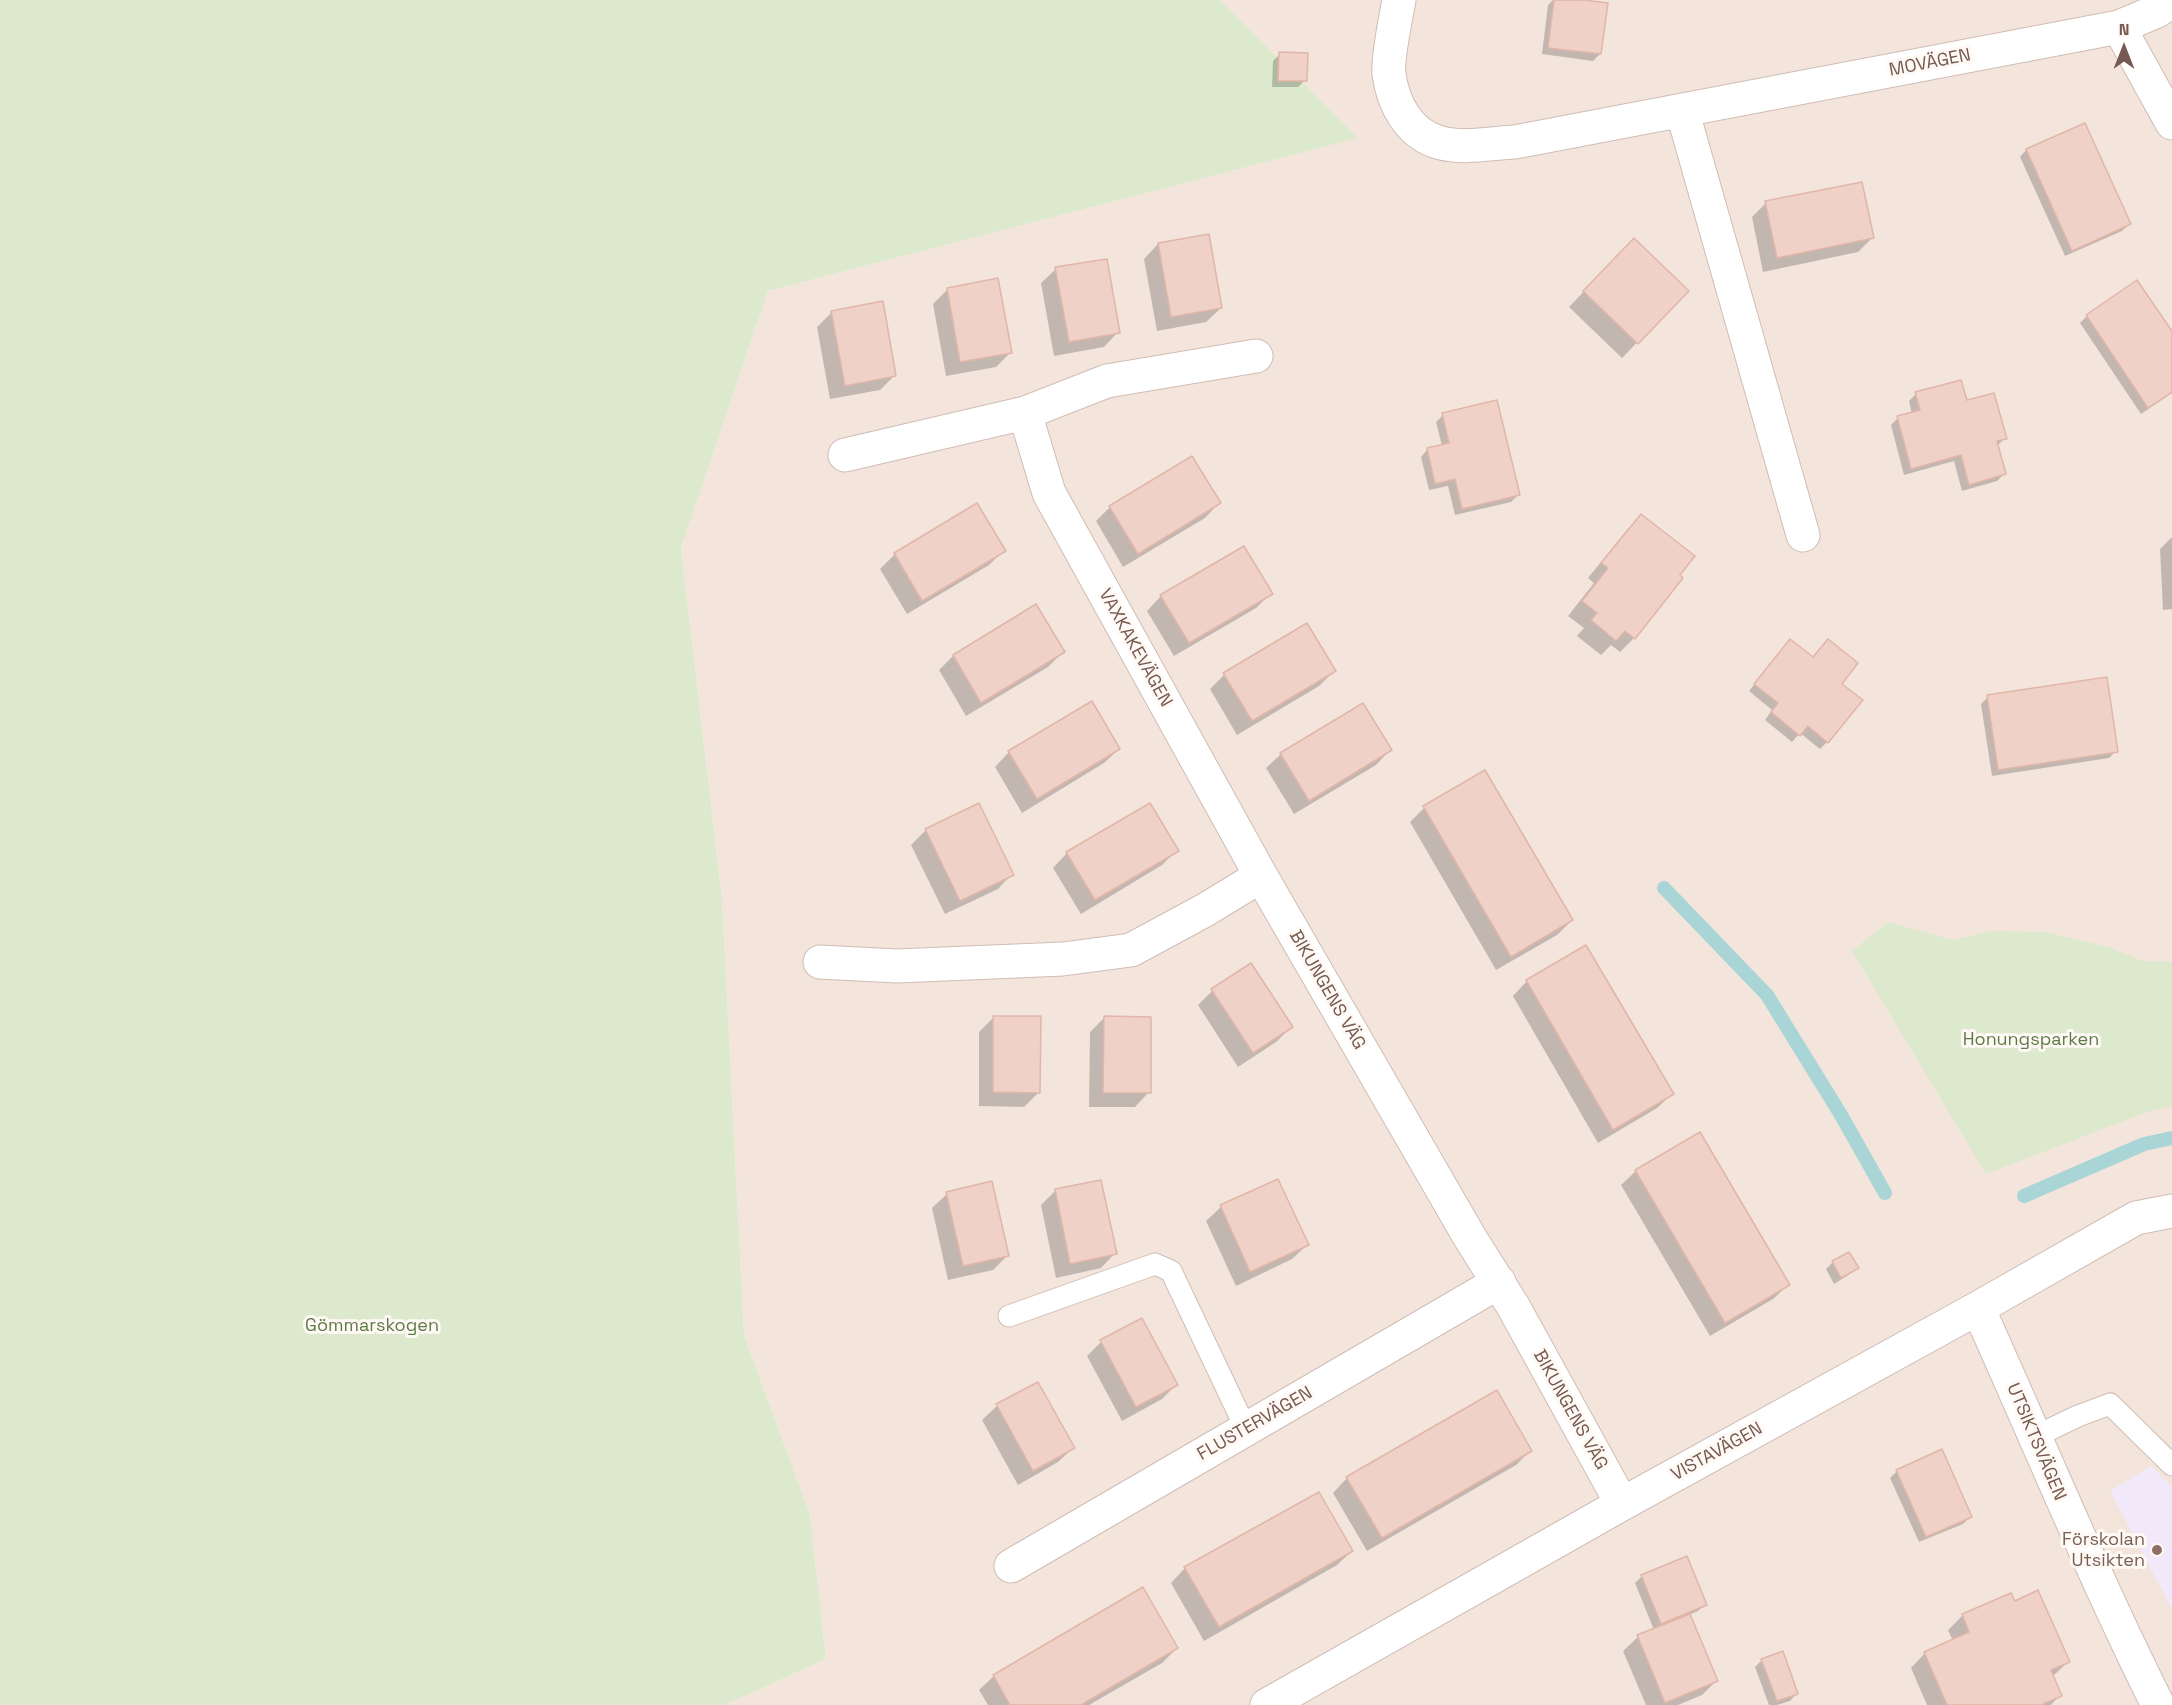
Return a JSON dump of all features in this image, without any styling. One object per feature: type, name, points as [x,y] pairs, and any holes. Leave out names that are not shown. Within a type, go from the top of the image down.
[{"type":"street","name":"MOVÄGEN","points":[[1399,0],[1388,72],[1398,108],[1418,134],[1441,143],[1461,145],[1515,142],[2119,27],[2157,11],[2172,1]]},
{"type":"street","points":[[2119,27],[2172,123]]},
{"type":"street","points":[[1682,110],[1803,535]]},
{"type":"street","points":[[845,455],[1026,413],[1107,381],[1256,356]]},
{"type":"street","name":"VAXKAKEVÄGEN","points":[[1026,413],[1049,493],[1261,876]]},
{"type":"street","points":[[820,962],[897,966],[1063,959],[1131,950],[1261,876]]},
{"type":"street","name":"BIKUNGENS VÄG","points":[[1261,876],[1469,1236],[1498,1282],[1622,1504]]},
{"type":"street","name":"VISTAVÄGEN","points":[[1267,1705],[2136,1218],[2172,1211]]},
{"type":"street","name":"FLUSTERVÄGEN","points":[[1011,1566],[1498,1282]]},
{"type":"street","name":"UTSIKTSVÄGEN","points":[[1978,1308],[2120,1628],[2158,1705]]},
{"type":"lane","points":[[1009,1316],[1155,1264],[1171,1271],[1246,1429]]},
{"type":"lane","points":[[2034,1437],[2110,1404],[2172,1465]]},
{"type":"shaded area","points":[[1220,0],[2172,0],[2172,1705],[725,1705],[826,1659],[810,1515],[744,1335],[722,899],[681,548],[768,291],[1357,138]]},
{"type":"shaded area","name":"Förskolan Utsikten","points":[[2151,1466],[2172,1487],[2172,1609],[2110,1491]]},
{"type":"green space","name":"Gömmarskogen","points":[[0,0],[1220,0],[1358,138],[768,291],[681,548],[722,899],[744,1335],[810,1515],[826,1659],[725,1705],[0,1705]]},
{"type":"green space","name":"Honungsparken","points":[[1888,922],[1953,940],[1991,931],[2045,932],[2109,947],[2142,961],[2172,962],[2172,1106],[2147,1112],[1986,1174],[1852,951]]},
{"type":"building","points":[[1554,0],[1608,3],[1601,54],[1548,48]]},
{"type":"building","points":[[1279,52],[1308,53],[1307,81],[1278,81]]},
{"type":"building","points":[[2085,123],[2131,224],[2072,251],[2026,149]]},
{"type":"building","points":[[1862,182],[1874,238],[1777,258],[1765,201]]},
{"type":"building","points":[[1209,234],[1222,308],[1171,317],[1158,243]]},
{"type":"building","points":[[1634,238],[1689,291],[1638,344],[1583,291]]},
{"type":"building","points":[[1107,259],[1120,333],[1069,342],[1055,267]]},
{"type":"building","points":[[998,278],[1012,353],[960,362],[947,288]]},
{"type":"building","points":[[2137,280],[2172,331],[2172,392],[2148,408],[2086,315]]},
{"type":"building","points":[[883,301],[896,376],[845,386],[831,311]]},
{"type":"building","points":[[1961,380],[1967,400],[1994,393],[2007,439],[1997,441],[2006,474],[1969,485],[1961,455],[1911,469],[1897,416],[1920,410],[1915,392]]},
{"type":"building","points":[[1497,400],[1520,495],[1462,509],[1455,479],[1435,484],[1427,448],[1449,443],[1442,413]]},
{"type":"building","points":[[1192,456],[1221,503],[1138,554],[1109,506]]},
{"type":"building","points":[[977,503],[1006,551],[922,601],[894,553]]},
{"type":"building","points":[[1641,514],[1695,556],[1680,575],[1683,578],[1635,639],[1625,631],[1616,641],[1591,620],[1597,613],[1582,601],[1608,568],[1601,563]]},
{"type":"building","points":[[1244,546],[1273,594],[1189,643],[1160,595]]},
{"type":"building","points":[[1036,604],[1065,652],[981,703],[953,655]]},
{"type":"building","points":[[1307,623],[1336,671],[1252,721],[1223,673]]},
{"type":"building","points":[[1790,639],[1813,657],[1828,639],[1858,663],[1842,684],[1863,700],[1828,743],[1808,726],[1800,736],[1771,712],[1778,703],[1754,684]]},
{"type":"building","points":[[2107,677],[2118,752],[1998,770],[1987,695]]},
{"type":"building","points":[[1092,701],[1120,749],[1037,799],[1008,751]]},
{"type":"building","points":[[1363,703],[1392,750],[1309,801],[1280,753]]},
{"type":"building","points":[[1485,770],[1573,920],[1511,957],[1423,806]]},
{"type":"building","points":[[979,803],[1014,875],[960,901],[925,829]]},
{"type":"building","points":[[1150,803],[1179,851],[1095,900],[1066,852]]},
{"type":"building","points":[[1586,945],[1674,1094],[1613,1130],[1526,980]]},
{"type":"building","points":[[1251,963],[1293,1027],[1253,1053],[1211,989]]},
{"type":"building","points":[[993,1016],[1041,1016],[1040,1093],[993,1092]]},
{"type":"building","points":[[1104,1016],[1151,1017],[1151,1093],[1103,1093]]},
{"type":"building","points":[[1700,1132],[1790,1285],[1725,1323],[1635,1170]]},
{"type":"building","points":[[1278,1179],[1309,1245],[1250,1272],[1220,1205]]},
{"type":"building","points":[[1101,1180],[1117,1254],[1070,1264],[1055,1189]]},
{"type":"building","points":[[992,1181],[1009,1256],[963,1266],[946,1192]]},
{"type":"building","points":[[1849,1252],[1859,1268],[1841,1278],[1832,1261]]},
{"type":"building","points":[[1142,1318],[1178,1385],[1136,1407],[1100,1340]]},
{"type":"building","points":[[1038,1382],[1075,1448],[1033,1471],[996,1404]]},
{"type":"building","points":[[1497,1390],[1532,1451],[1382,1538],[1346,1477]]},
{"type":"building","points":[[1942,1449],[1972,1517],[1926,1537],[1896,1470]]},
{"type":"building","points":[[1319,1492],[1353,1551],[1219,1627],[1184,1567]]},
{"type":"building","points":[[1687,1556],[1707,1605],[1661,1624],[1641,1575]]},
{"type":"building","points":[[1143,1587],[1178,1648],[1081,1705],[1010,1705],[993,1675]]},
{"type":"building","points":[[2038,1590],[2070,1662],[2051,1670],[2062,1696],[2041,1705],[1947,1705],[1924,1652],[1969,1632],[1962,1614],[2011,1593],[2015,1601]]},
{"type":"building","points":[[1690,1614],[1718,1681],[1665,1703],[1637,1635]]},
{"type":"building","points":[[1783,1651],[1798,1694],[1777,1701],[1761,1659]]},
{"type":"waterway","points":[[1664,888],[1767,995],[1841,1115],[1885,1193]]},
{"type":"waterway","points":[[2024,1196],[2144,1144],[2172,1138]]},
{"type":"place","name":"Förskolan Utsikten","points":[[2157,1550]]}]
